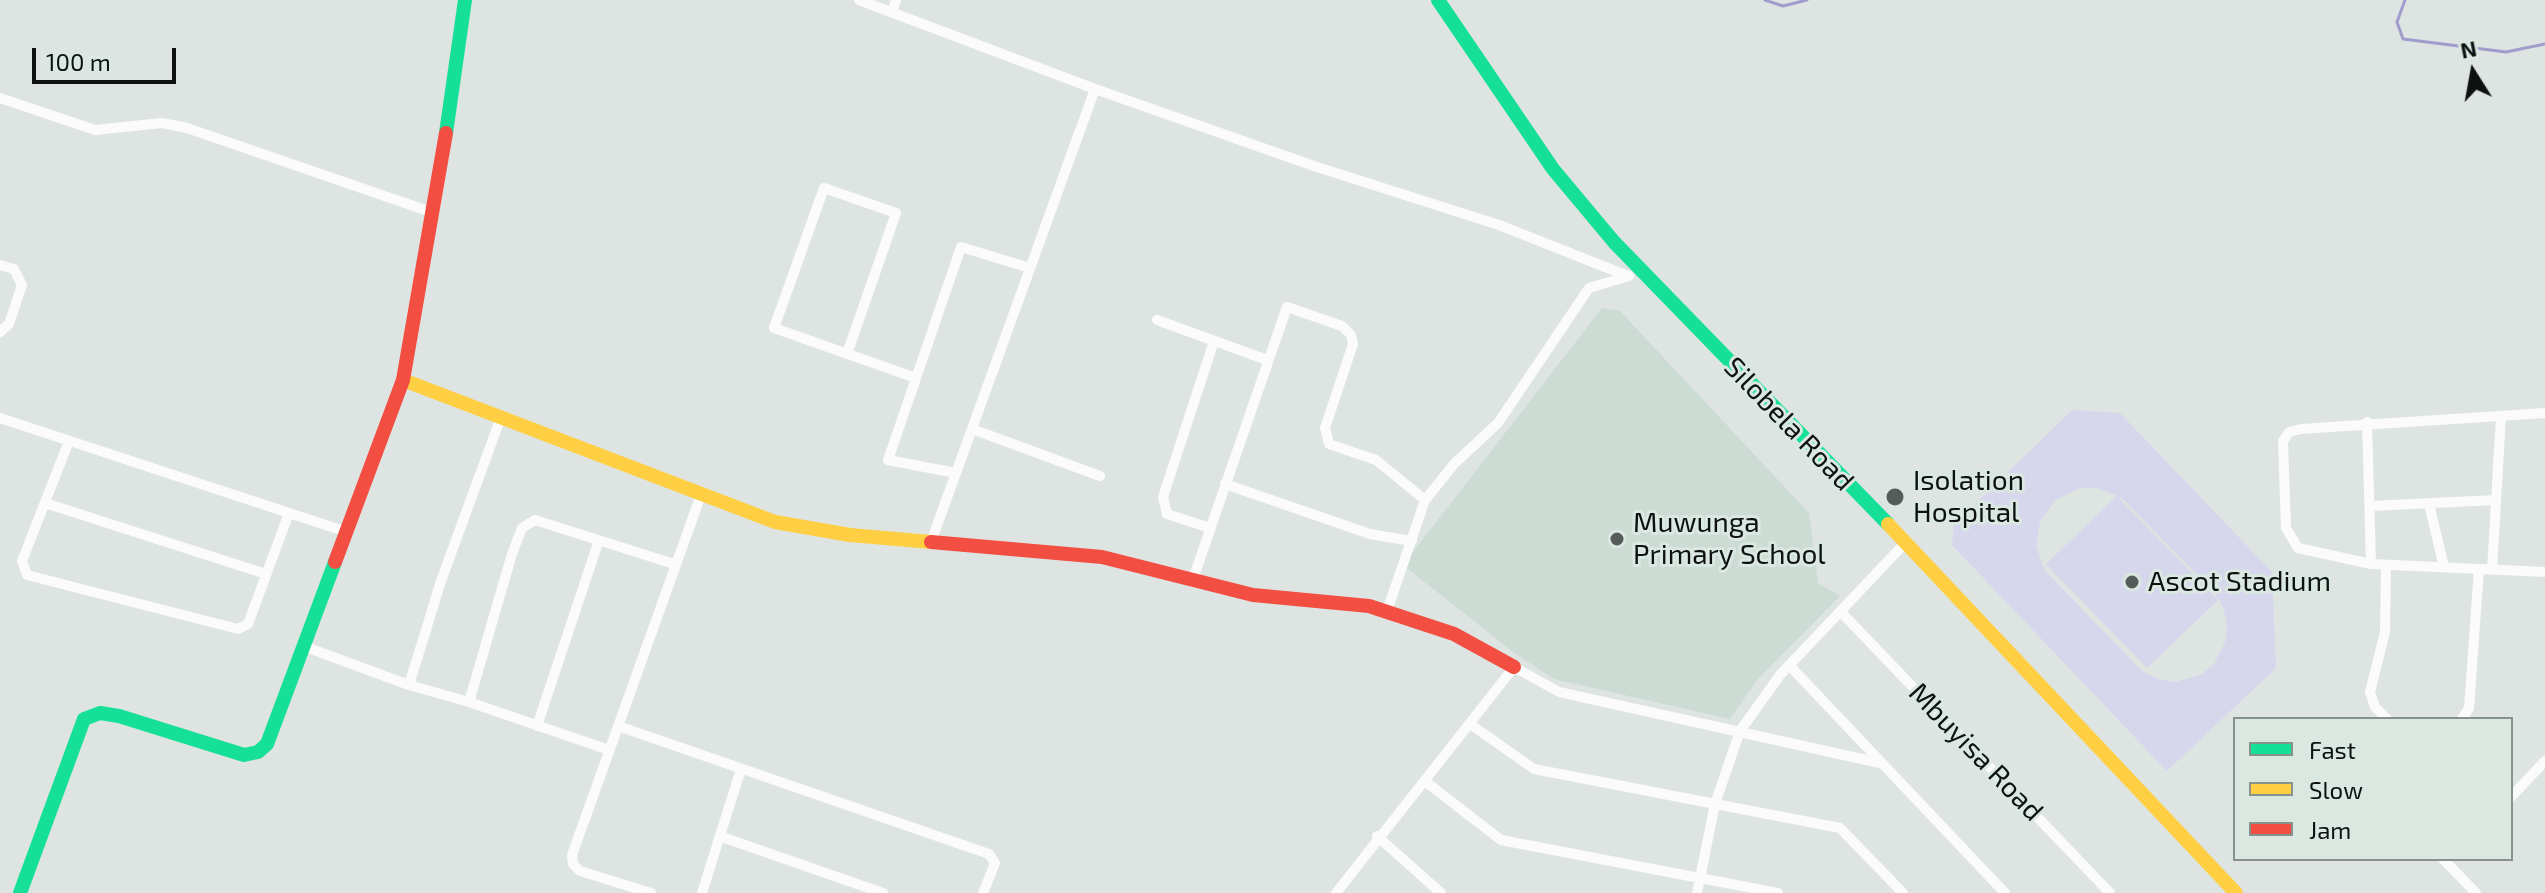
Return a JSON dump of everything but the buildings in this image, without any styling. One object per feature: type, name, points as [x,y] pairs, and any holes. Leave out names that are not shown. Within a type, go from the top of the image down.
[{"type":"street","points":[[20,893],[84,719],[100,713],[119,716],[244,755],[258,752],[267,744],[344,531],[403,380],[442,160],[465,0]]},
{"type":"street","points":[[859,0],[1095,89],[1635,274]]},
{"type":"street","points":[[892,13],[896,0]]},
{"type":"street","name":"Silobela Road","points":[[1438,0],[1553,169],[1635,274],[1906,542],[2236,893]]},
{"type":"street","points":[[931,542],[1095,89]]},
{"type":"street","points":[[0,98],[95,130],[162,123],[187,128],[431,212]]},
{"type":"street","points":[[847,354],[896,213],[824,188],[774,328],[847,354],[916,378]]},
{"type":"street","points":[[956,473],[888,460],[961,247],[1030,268]]},
{"type":"street","points":[[0,265],[14,269],[22,285],[9,324],[0,332]]},
{"type":"street","points":[[1387,611],[1425,500],[1455,463],[1498,423],[1589,288],[1635,274]]},
{"type":"street","points":[[1192,582],[1287,307],[1342,326],[1351,335],[1353,344],[1325,428],[1325,438],[1329,444],[1376,460],[1425,500]]},
{"type":"street","points":[[1157,320],[1267,360]]},
{"type":"street","points":[[1210,528],[1167,514],[1163,497],[1214,341]]},
{"type":"street","points":[[403,380],[702,492],[750,514],[799,528],[1102,557],[1253,595],[1387,611],[1454,634],[1559,692],[1880,763]]},
{"type":"street","points":[[2545,413],[2367,422],[2289,432],[2283,441],[2286,528],[2298,548],[2371,564],[2545,572]]},
{"type":"street","points":[[2492,570],[2501,416]]},
{"type":"street","points":[[409,685],[441,581],[501,417]]},
{"type":"street","points":[[0,418],[344,531]]},
{"type":"street","points":[[2367,422],[2371,564]]},
{"type":"street","points":[[972,429],[1100,476]]},
{"type":"street","points":[[69,441],[22,561],[27,575],[238,629],[248,624],[289,513]]},
{"type":"street","points":[[1225,484],[1370,534],[1412,541]]},
{"type":"street","points":[[651,893],[580,871],[573,864],[572,855],[702,492]]},
{"type":"street","points":[[2371,506],[2495,500]]},
{"type":"street","points":[[45,503],[266,574]]},
{"type":"street","points":[[2429,504],[2444,567]]},
{"type":"street","points":[[469,702],[512,554],[526,523],[535,520],[674,564]]},
{"type":"street","points":[[537,726],[599,540]]},
{"type":"street","points":[[1697,893],[1715,804],[1740,731],[1789,665],[1906,542]]},
{"type":"street","points":[[2385,717],[2375,707],[2370,692],[2385,632],[2386,565]]},
{"type":"street","points":[[2463,717],[2469,708],[2479,569]]},
{"type":"street","name":"Mbuyisa Road","points":[[1841,612],[2110,893]]},
{"type":"street","points":[[303,646],[409,685],[609,750]]},
{"type":"street","points":[[1789,665],[2005,893]]},
{"type":"street","points":[[1336,893],[1377,836],[1426,782],[1514,667]]},
{"type":"street","points":[[1470,724],[1529,767],[1840,828],[1903,893]]},
{"type":"street","points":[[618,726],[989,854],[995,863],[983,893]]},
{"type":"street","points":[[2513,795],[2545,761]]},
{"type":"street","points":[[702,893],[741,769]]},
{"type":"street","points":[[1426,782],[1490,836],[1501,840],[1778,893]]},
{"type":"street","points":[[1377,836],[1441,893]]},
{"type":"street","points":[[722,837],[883,893]]},
{"type":"street","points":[[2448,861],[2476,893]]},
{"type":"shaded area","name":"Muwunga Primary School","points":[[1602,308],[1620,311],[1809,513],[1818,583],[1840,596],[1757,680],[1730,719],[1554,679],[1513,652],[1403,565]]},
{"type":"shaded area","points":[[2072,410],[2120,413],[2272,572],[2276,668],[2167,771],[1952,545],[1954,525]],"holes":[[[2080,488],[2097,488],[2117,496],[2046,564],[2147,668],[2218,600],[2118,497],[2122,498],[2213,591],[2223,606],[2227,623],[2226,640],[2214,664],[2201,675],[2175,682],[2158,679],[2142,671],[2045,571],[2036,546],[2040,521],[2056,500]]]},
{"type":"waterway","points":[[1765,0],[1783,6],[1807,0]]},
{"type":"waterway","points":[[2405,0],[2397,22],[2403,39],[2506,52],[2545,44]]},
{"type":"traffic: fast","points":[[446,133],[465,0]]},
{"type":"traffic: fast","points":[[1438,0],[1553,169],[1614,242],[1888,524]]},
{"type":"traffic: fast","points":[[20,893],[84,719],[100,713],[119,716],[244,755],[258,752],[267,744],[335,562]]},
{"type":"traffic: slow","points":[[403,380],[775,522],[850,535],[931,542]]},
{"type":"traffic: slow","points":[[1888,524],[2236,893]]},
{"type":"traffic: jam","points":[[335,562],[403,380],[446,133]]},
{"type":"traffic: jam","points":[[931,542],[1102,557],[1253,595],[1369,606],[1454,634],[1514,667]]},
{"type":"place","name":"Isolation Hospital","points":[[1895,497]]},
{"type":"place","name":"Muwunga Primary School","points":[[1617,539]]},
{"type":"place","name":"Ascot Stadium","points":[[2132,582]]}]
